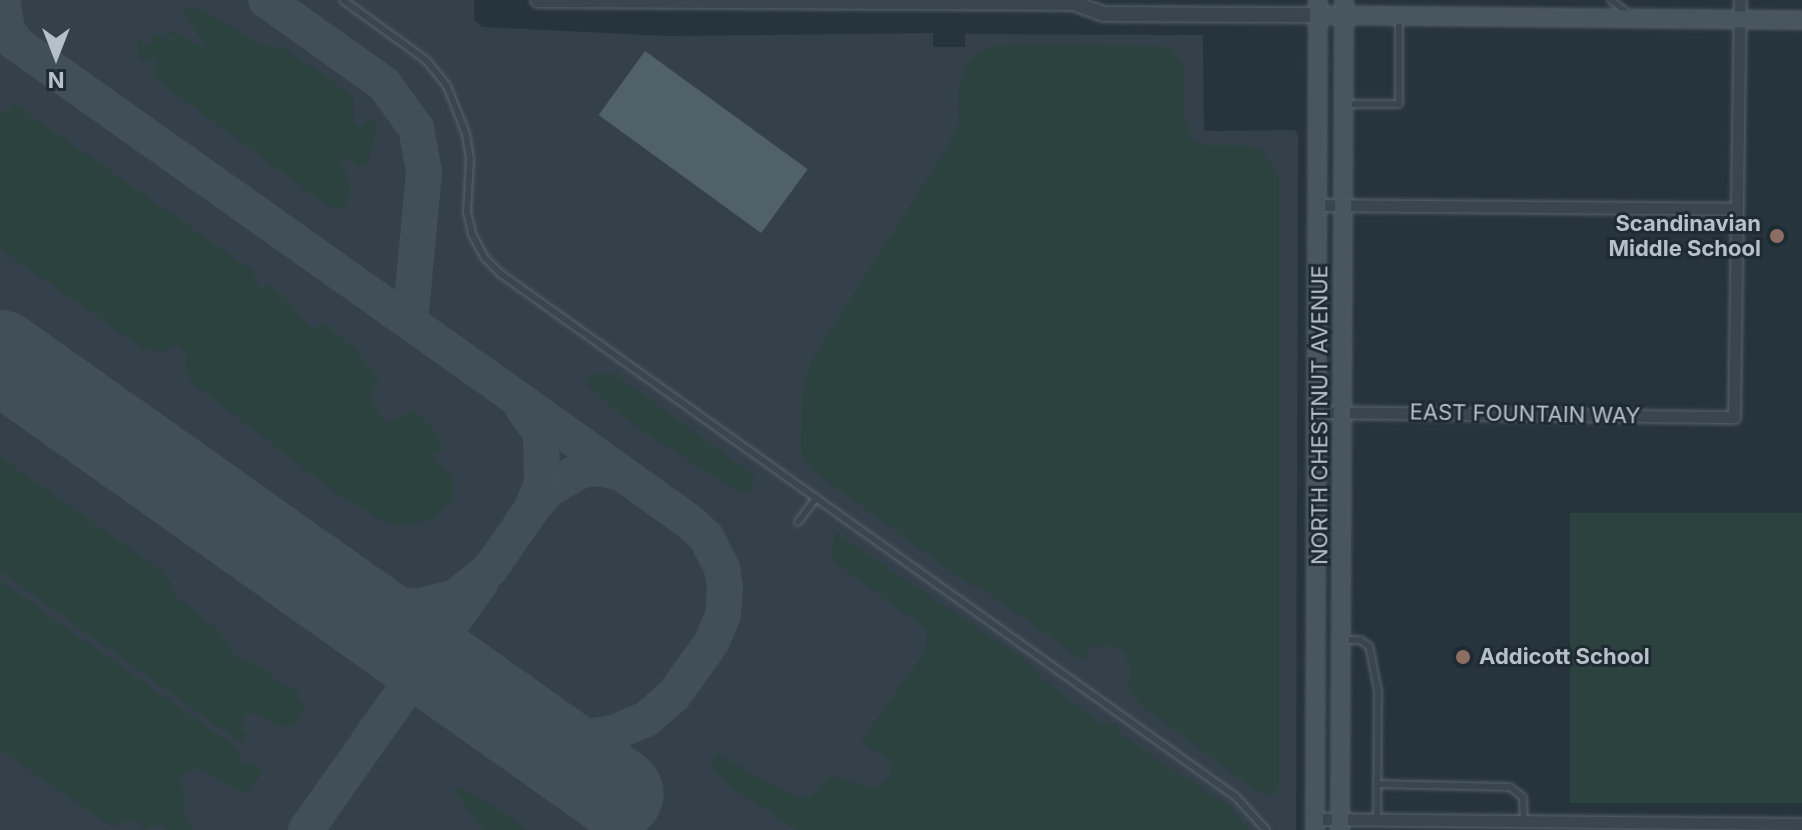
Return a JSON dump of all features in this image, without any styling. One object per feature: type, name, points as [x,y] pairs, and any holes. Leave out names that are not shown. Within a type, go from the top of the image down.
[{"type":"main road","points":[[1318,7],[1399,16],[1802,20]]},
{"type":"main road","name":"NORTH CHESTNUT AVENUE","points":[[1315,825],[1318,7]]},
{"type":"main road","name":"NORTH CHESTNUT AVENUE","points":[[1340,825],[1344,8]]},
{"type":"street","points":[[538,0],[1077,2],[1103,14],[1318,7]]},
{"type":"street","points":[[1318,205],[1737,209],[1740,0]]},
{"type":"street","name":"EAST FOUNTAIN WAY","points":[[1317,412],[1734,417],[1737,209]]},
{"type":"street","points":[[1315,825],[1524,822],[1802,824]]},
{"type":"lane","points":[[343,0],[426,60],[447,86],[466,134],[470,160],[467,212],[472,234],[485,258],[501,274],[1236,797],[1266,830]]},
{"type":"lane","points":[[1611,0],[1635,19]]},
{"type":"lane","points":[[1343,104],[1399,104],[1399,16]]},
{"type":"lane","points":[[798,522],[816,498]]},
{"type":"lane","points":[[1341,640],[1360,640],[1369,646],[1378,692],[1375,823]]},
{"type":"lane","points":[[1377,784],[1510,787],[1523,797],[1524,822]]},
{"type":"shaded area","points":[[0,0],[474,0],[474,20],[482,27],[669,36],[933,33],[933,47],[965,47],[965,34],[1203,35],[1204,131],[1294,130],[1298,134],[1296,830],[0,830]]},
{"type":"green space","points":[[198,8],[260,44],[285,49],[353,96],[354,126],[361,126],[369,118],[377,125],[368,162],[358,167],[347,157],[339,161],[349,179],[351,194],[344,208],[334,209],[309,192],[158,81],[153,75],[159,55],[145,63],[138,56],[138,41],[149,46],[156,34],[173,43],[166,29],[206,48],[183,9]]},
{"type":"green space","points":[[995,46],[1169,47],[1184,64],[1184,118],[1192,141],[1205,145],[1244,145],[1262,151],[1279,176],[1279,789],[1272,796],[1256,791],[1142,706],[1128,688],[1131,668],[1124,653],[1110,646],[1091,647],[1084,661],[988,593],[967,583],[815,472],[801,454],[802,392],[811,361],[946,149],[959,123],[958,88],[966,66],[977,54]]},
{"type":"green space","points":[[14,104],[252,270],[260,290],[267,285],[286,299],[312,329],[325,324],[356,350],[378,379],[369,398],[386,424],[414,410],[432,428],[443,450],[429,456],[452,477],[452,501],[433,518],[402,526],[384,521],[336,493],[190,381],[185,366],[187,354],[175,344],[161,352],[144,349],[0,249],[0,112],[9,111]]},
{"type":"green space","points":[[613,373],[754,475],[753,485],[747,491],[737,491],[626,420],[587,384],[591,376]]},
{"type":"green space","points":[[0,457],[159,569],[170,581],[177,597],[218,630],[237,659],[259,665],[284,687],[296,689],[304,708],[294,725],[282,727],[255,713],[245,714],[242,726],[246,734],[243,741],[237,740],[0,571]]},
{"type":"green space","points":[[1570,513],[1802,513],[1802,803],[1570,803]]},
{"type":"green space","points":[[835,532],[1030,664],[1040,677],[1100,723],[1115,724],[1120,733],[1164,765],[1227,804],[1249,830],[797,830],[729,786],[711,766],[717,754],[798,798],[810,796],[831,776],[876,789],[890,777],[892,762],[861,741],[925,652],[928,630],[837,564],[831,555]]},
{"type":"green space","points":[[0,581],[238,749],[241,766],[252,763],[260,767],[260,776],[243,794],[200,768],[179,776],[185,798],[183,812],[194,830],[168,830],[159,825],[144,829],[137,822],[126,821],[113,827],[0,750]]},
{"type":"green space","points":[[460,787],[528,830],[484,830],[454,790]]},
{"type":"building","points":[[645,51],[808,169],[761,233],[599,115]]},
{"type":"taxiway","points":[[2,0],[7,29],[16,43]]},
{"type":"taxiway","points":[[266,0],[384,84],[416,128],[424,172],[410,322]]},
{"type":"taxiway","points":[[0,32],[511,394],[691,523],[706,537],[722,569],[725,586],[723,615],[711,643],[674,695],[646,719],[613,733],[560,741],[539,738]]},
{"type":"taxiway","points":[[327,588],[374,605],[420,606],[456,597],[490,569],[531,510],[542,483],[541,434],[523,408]]},
{"type":"taxiway","points":[[532,509],[549,489],[579,471],[596,468],[619,472]]},
{"type":"taxiway","points":[[306,830],[480,583]]},
{"type":"runway","points":[[0,356],[618,794]]},
{"type":"place","name":"Scandinavian Middle School","points":[[1777,236]]},
{"type":"place","name":"Addicott School","points":[[1463,657]]}]
